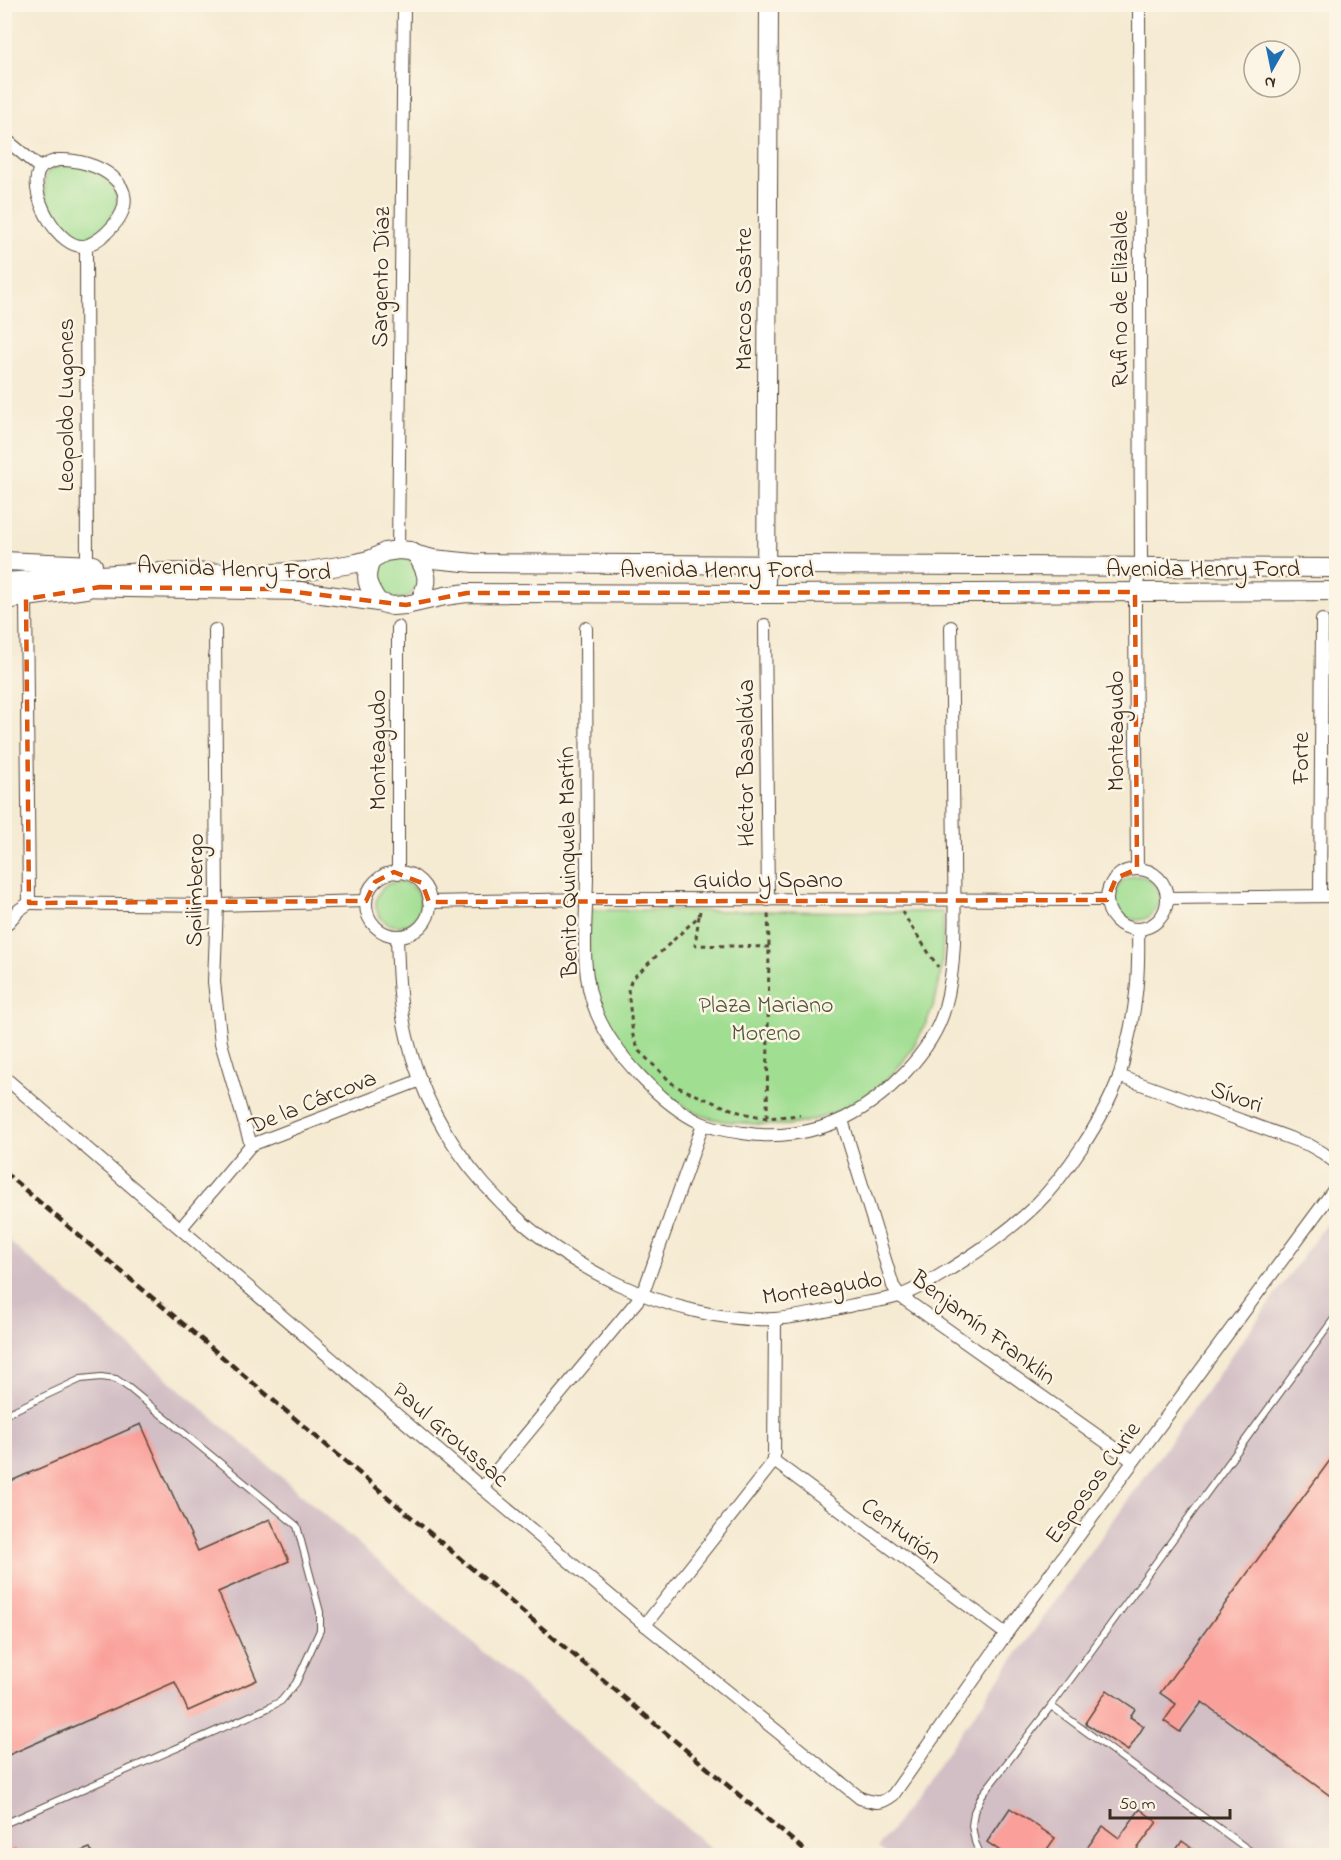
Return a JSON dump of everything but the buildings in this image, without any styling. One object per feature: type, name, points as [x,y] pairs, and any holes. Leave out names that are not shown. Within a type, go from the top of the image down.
[{"type":"main road","name":"Marcos Sastre","points":[[766,594],[769,4]]},
{"type":"main road","name":"Avenida Henry Ford","points":[[4,584],[143,572],[285,572],[341,566],[398,550],[442,560],[474,563],[1336,568]]},
{"type":"main road","points":[[417,555],[428,578],[427,587],[420,601]]},
{"type":"main road","points":[[372,559],[366,573],[368,587],[378,602]]},
{"type":"main road","name":"Avenida Henry Ford","points":[[4,561],[87,565],[143,572]]},
{"type":"main road","name":"Avenida Henry Ford","points":[[4,584],[280,590],[378,602],[392,606],[467,593],[1336,591]]},
{"type":"main road","name":"Avenida Henry Ford","points":[[4,600],[100,587]]},
{"type":"street","name":"Sargento Díaz","points":[[398,550],[404,4]]},
{"type":"street","name":"Rufino de Elizalde","points":[[1136,592],[1141,567],[1139,4]]},
{"type":"street","points":[[4,138],[40,168]]},
{"type":"street","points":[[58,160],[96,166],[109,173],[120,186],[124,201],[119,217],[98,240],[86,246],[77,246],[70,242],[56,230],[45,214],[38,186],[40,168],[49,162],[58,160]]},
{"type":"street","name":"Leopoldo Lugones","points":[[86,246],[87,565]]},
{"type":"street","name":"Monteagudo","points":[[1136,592],[1137,869]]},
{"type":"street","points":[[26,598],[29,903]]},
{"type":"street","name":"Forte","points":[[1320,896],[1322,620]]},
{"type":"street","name":"Héctor Basaldúa","points":[[765,625],[768,900]]},
{"type":"street","name":"Monteagudo","points":[[398,627],[398,873]]},
{"type":"street","name":"Benito Quinquela Martín","points":[[586,628],[587,899],[585,960],[587,979],[596,1013],[619,1051],[638,1074],[665,1099],[703,1124],[740,1133],[766,1136],[792,1134],[842,1120],[870,1103],[919,1056],[939,1023],[946,1006],[953,941],[954,900],[951,627]]},
{"type":"street","name":"Spilimbergo","points":[[214,630],[217,905],[214,982],[220,1043],[251,1145]]},
{"type":"street","points":[[1137,869],[1155,874],[1166,889],[1167,898],[1162,916],[1155,923],[1138,929],[1128,928],[1114,917],[1107,900],[1111,885],[1116,878],[1129,870],[1137,869]]},
{"type":"street","points":[[398,873],[414,877],[422,884],[429,902],[428,913],[417,930],[397,936],[378,929],[371,921],[366,901],[369,890],[375,882],[384,875],[398,873]]},
{"type":"street","points":[[1167,898],[1336,896]]},
{"type":"street","name":"Guido y Spano","points":[[429,902],[587,899],[1107,900]]},
{"type":"street","points":[[4,927],[19,910],[29,903],[217,905],[366,901]]},
{"type":"street","name":"Monteagudo","points":[[397,936],[402,1009],[408,1039],[421,1080],[442,1126],[466,1162],[478,1179],[511,1214],[556,1251],[584,1268],[641,1294],[684,1309],[717,1315],[776,1319],[900,1296],[966,1259],[1020,1220],[1035,1205],[1066,1168],[1091,1132],[1119,1076],[1138,993],[1138,929]]},
{"type":"street","name":"Sívori","points":[[1119,1076],[1309,1145],[1323,1152],[1336,1163]]},
{"type":"street","name":"Paul Groussac","points":[[4,1077],[645,1625],[860,1798],[883,1802]]},
{"type":"street","name":"De la Cárcova","points":[[182,1228],[251,1145],[421,1080]]},
{"type":"street","name":"Benjamín Franklin","points":[[842,1120],[893,1286],[900,1296],[1133,1461]]},
{"type":"street","points":[[482,1488],[641,1294],[703,1124]]},
{"type":"street","name":"Esposos Curie","points":[[883,1802],[893,1795],[1006,1634],[1336,1187]]},
{"type":"street","points":[[645,1625],[774,1461],[776,1319]]},
{"type":"street","name":"Centurión","points":[[774,1461],[1006,1634]]},
{"type":"lane","points":[[981,1856],[972,1826],[974,1812],[982,1795],[1051,1706],[1336,1316]]},
{"type":"lane","points":[[4,1415],[81,1379],[102,1377],[116,1379],[297,1526],[320,1612],[320,1630],[296,1683],[281,1701],[4,1824]]},
{"type":"lane","points":[[1051,1706],[1257,1856]]},
{"type":"path","points":[[701,900],[695,945],[769,947]]},
{"type":"path","points":[[766,1136],[768,900]]},
{"type":"path","points":[[895,900],[949,984]]},
{"type":"path","points":[[699,916],[632,979],[628,989],[633,1036],[639,1051],[675,1086],[720,1105],[742,1113],[767,1118],[800,1115]]},
{"type":"highlighted area","points":[[100,587],[270,589],[406,605],[467,593],[1135,592],[1137,869],[1116,878],[1107,900],[429,902],[422,883],[394,872],[375,882],[366,901],[29,903],[26,599]]},
{"type":"shaded area","points":[[1336,1210],[1336,1855],[889,1856],[878,1848]]},
{"type":"shaded area","points":[[5,1238],[718,1855],[5,1855]]},
{"type":"green space","points":[[60,166],[91,169],[110,182],[115,190],[116,209],[99,231],[86,239],[73,237],[66,231],[58,223],[47,201],[45,180],[48,172]]},
{"type":"green space","points":[[397,557],[412,563],[418,578],[412,593],[397,599],[382,593],[376,578],[382,563]]},
{"type":"green space","points":[[1137,876],[1152,883],[1159,898],[1152,913],[1137,920],[1122,913],[1115,898],[1122,883]]},
{"type":"green space","points":[[398,882],[413,889],[420,904],[413,919],[398,926],[383,919],[376,904],[383,889]]},
{"type":"green space","name":"Plaza Mariano Moreno","points":[[590,910],[943,912],[940,980],[925,1026],[913,1047],[894,1072],[872,1091],[833,1113],[804,1122],[774,1125],[729,1122],[701,1115],[677,1101],[649,1078],[613,1034],[597,1002],[589,971]]},
{"type":"railway","points":[[4,1172],[811,1856]]}]
